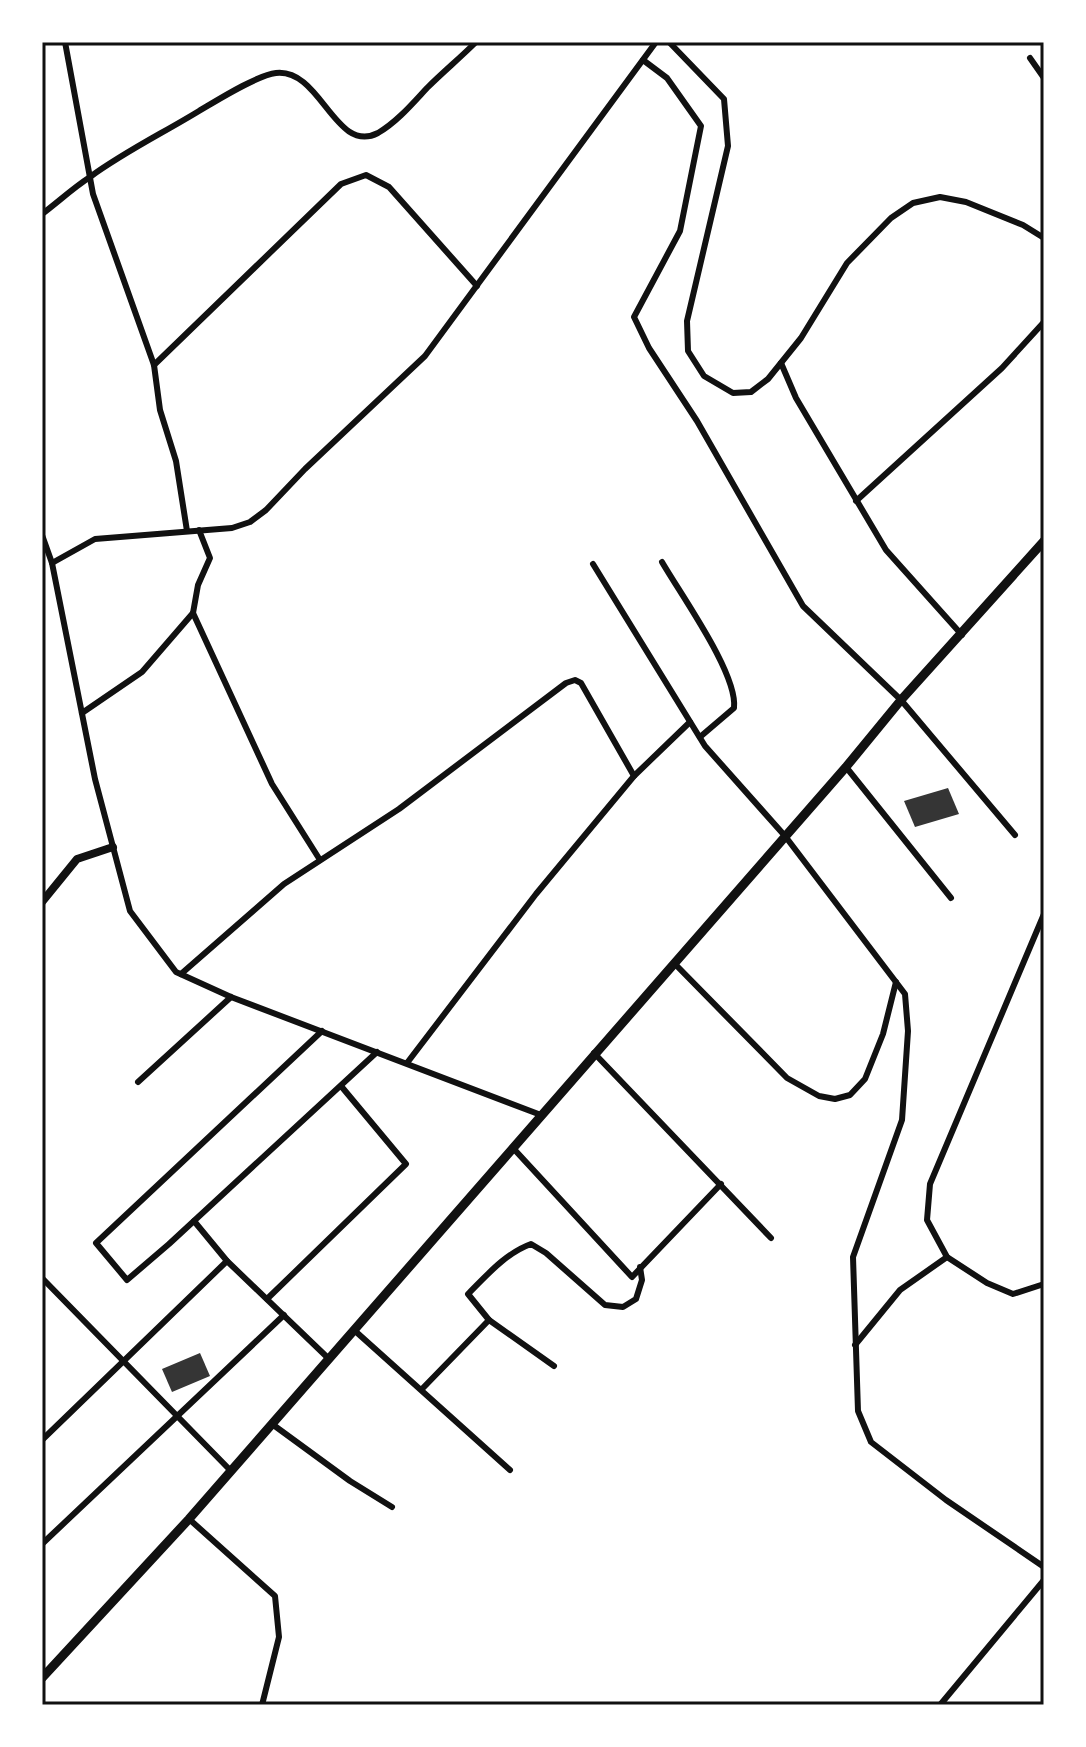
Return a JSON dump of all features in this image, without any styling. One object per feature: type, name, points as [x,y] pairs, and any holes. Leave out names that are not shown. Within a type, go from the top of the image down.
[{"type":"main road","points":[[42,1678],[189,1519],[846,767],[901,700],[1044,541]]},
{"type":"street","points":[[65,42],[93,194],[154,365],[160,410],[176,461],[187,531]]},
{"type":"street","points":[[42,214],[91,176],[231,92],[275,73],[292,76],[312,88],[340,125],[354,135],[369,136],[379,132],[418,101],[476,42]]},
{"type":"street","points":[[52,563],[95,539],[232,528],[250,522],[266,510],[425,356],[656,42]]},
{"type":"street","points":[[669,42],[724,99],[728,146],[687,321],[688,351],[704,376],[733,393],[751,392],[768,379],[801,338],[847,263],[891,218],[913,203],[940,197],[966,202],[1023,225],[1044,238]]},
{"type":"street","points":[[1030,58],[1044,78]]},
{"type":"street","points":[[643,60],[667,78],[701,126],[680,231],[634,317],[649,348],[697,421],[803,606],[901,700],[1015,835]]},
{"type":"street","points":[[154,365],[341,184],[366,175],[389,187],[477,286]]},
{"type":"street","points":[[856,501],[1002,368],[1044,322]]},
{"type":"street","points":[[781,363],[796,398],[886,550],[962,635]]},
{"type":"street","points":[[82,713],[142,672],[193,613],[198,585],[210,558],[199,530]]},
{"type":"street","points":[[42,535],[52,563],[95,779],[130,911],[169,963],[181,974],[231,997],[541,1115]]},
{"type":"street","points":[[662,562],[729,676],[736,698],[734,708],[700,737]]},
{"type":"street","points":[[593,564],[700,737],[785,836],[905,994],[908,1031],[902,1120],[853,1257],[858,1411],[871,1442],[946,1500],[1044,1567]]},
{"type":"street","points":[[193,613],[272,784],[320,860]]},
{"type":"street","points":[[181,974],[284,884],[399,809],[566,683],[575,680],[581,683],[634,776]]},
{"type":"street","points":[[407,1063],[536,894],[634,776],[690,722]]},
{"type":"street","points":[[846,767],[951,898]]},
{"type":"street","points":[[42,902],[77,859],[113,847]]},
{"type":"street","points":[[1044,914],[930,1184],[927,1220],[947,1257],[987,1283],[1013,1294],[1044,1284]]},
{"type":"street","points":[[674,963],[787,1078],[819,1096],[835,1099],[850,1095],[865,1079],[883,1034],[896,982]]},
{"type":"street","points":[[138,1082],[231,997]]},
{"type":"street","points":[[322,1031],[96,1243],[127,1280],[377,1052]]},
{"type":"street","points":[[594,1053],[771,1238]]},
{"type":"street","points":[[267,1299],[406,1164],[341,1086]]},
{"type":"street","points":[[513,1148],[632,1277],[721,1184]]},
{"type":"street","points":[[194,1221],[227,1261],[328,1358]]},
{"type":"street","points":[[554,1366],[489,1320],[468,1294],[500,1263],[531,1244],[546,1253],[605,1305],[623,1307],[636,1299],[642,1280],[640,1267]]},
{"type":"street","points":[[855,1345],[900,1290],[947,1257]]},
{"type":"street","points":[[42,1440],[227,1261]]},
{"type":"street","points":[[42,1278],[231,1471]]},
{"type":"street","points":[[42,1544],[284,1315]]},
{"type":"street","points":[[422,1389],[489,1320]]},
{"type":"street","points":[[354,1330],[510,1470]]},
{"type":"street","points":[[272,1424],[350,1481],[392,1507]]},
{"type":"street","points":[[189,1519],[275,1596],[279,1637],[262,1705]]},
{"type":"street","points":[[940,1705],[1044,1580]]},
{"type":"building","points":[[948,788],[959,814],[915,827],[904,801]]},
{"type":"building","points":[[200,1353],[210,1376],[172,1392],[162,1369]]}]
